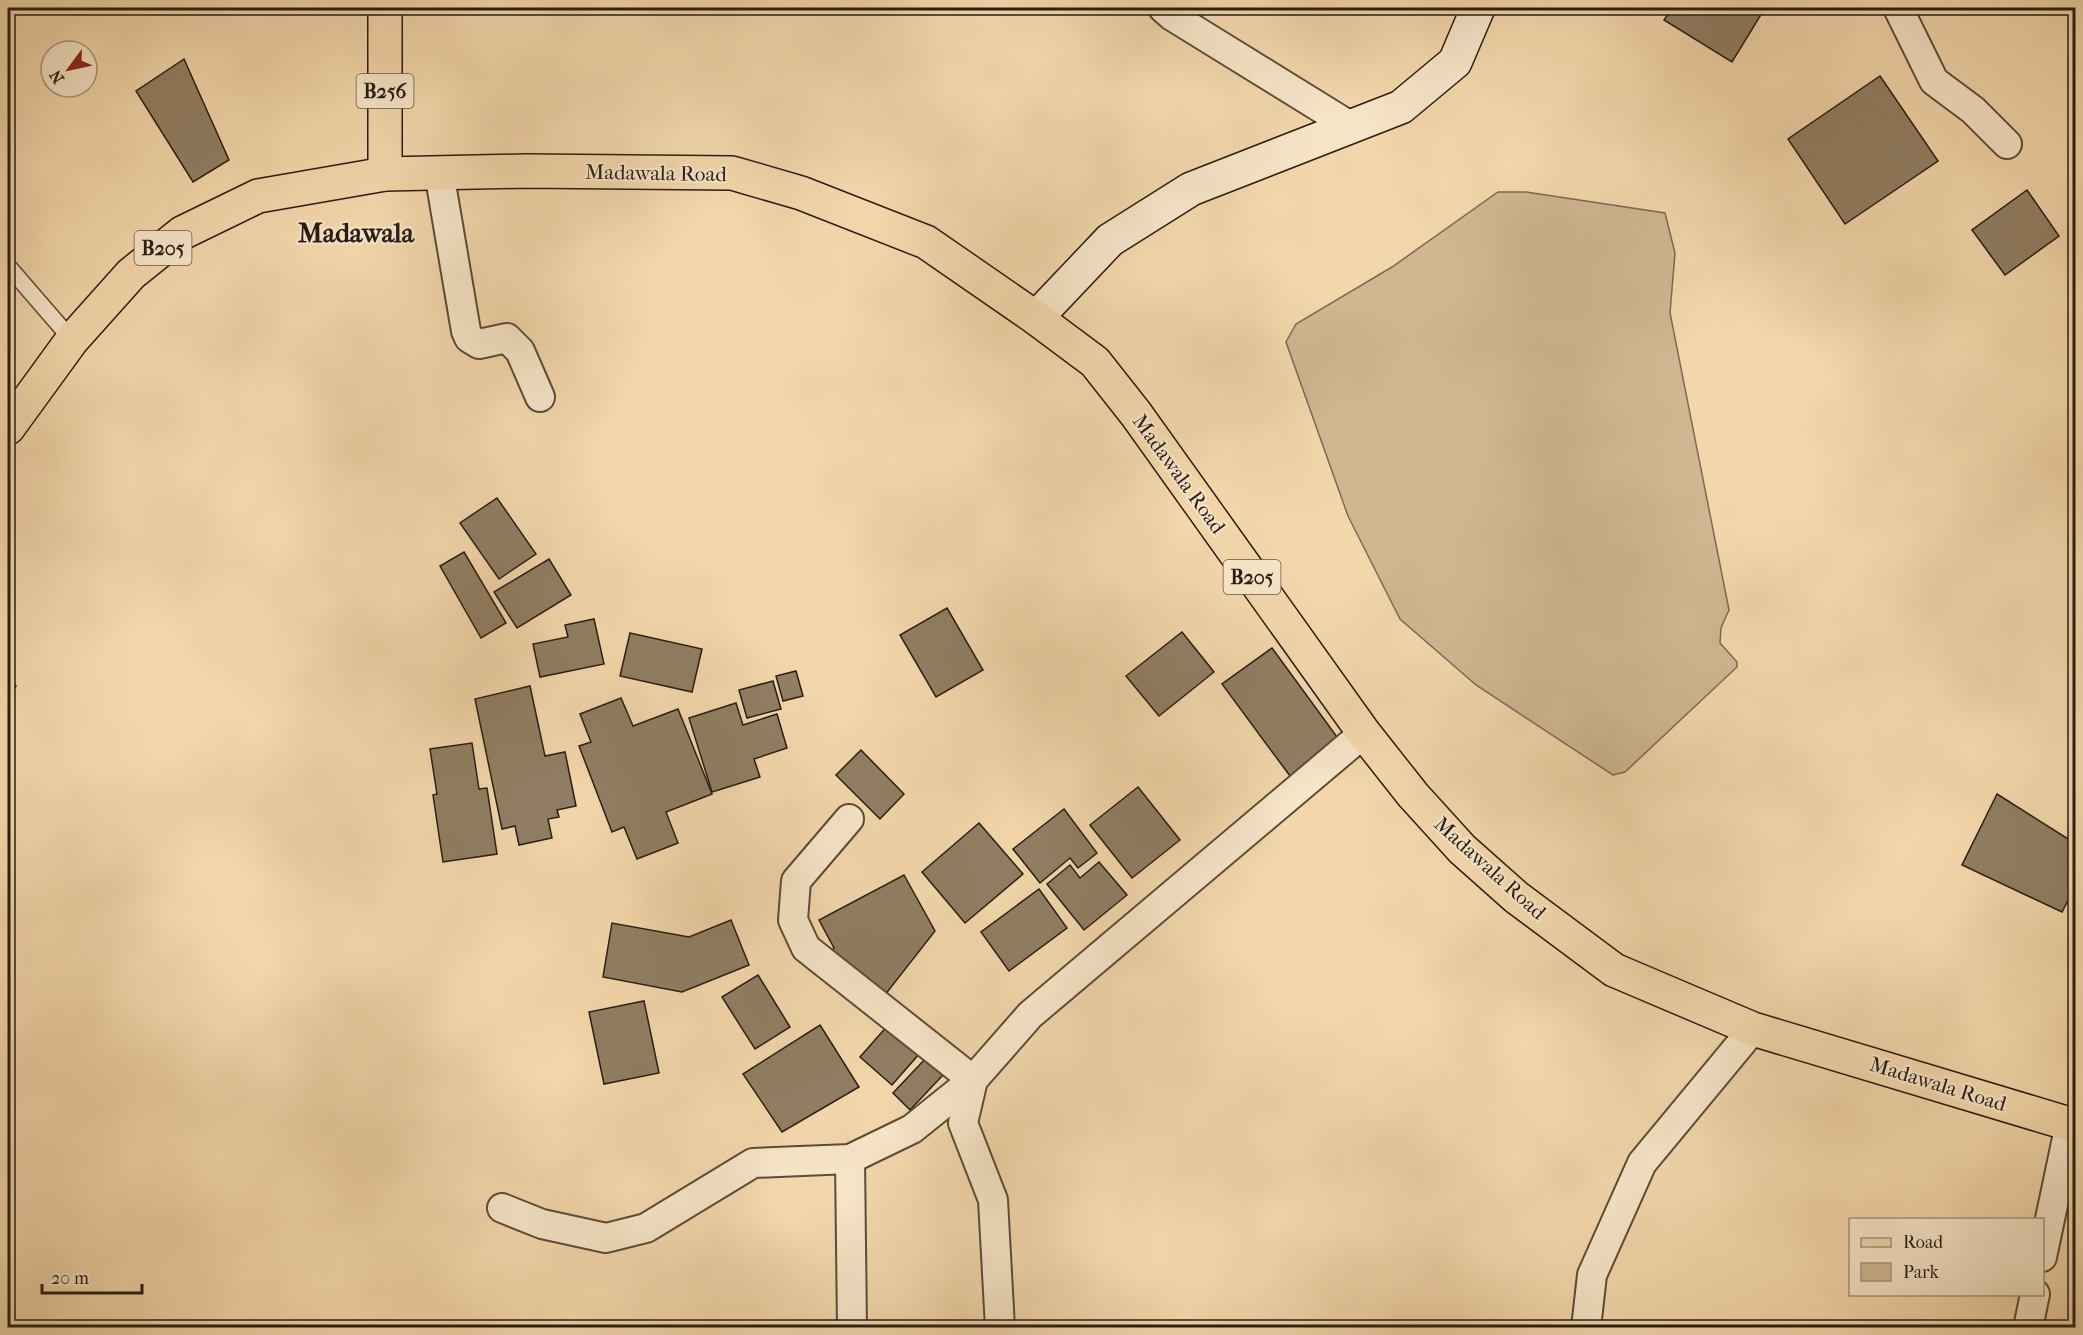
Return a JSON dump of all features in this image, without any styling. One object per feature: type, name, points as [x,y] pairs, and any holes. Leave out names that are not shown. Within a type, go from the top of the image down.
[{"type":"main road","name":"B256","points":[[385,8],[385,174]]},
{"type":"main road","points":[[1036,318],[1110,240],[1191,189],[1401,106],[1455,62],[1478,8]]},
{"type":"main road","name":"Madawala Road","points":[[385,174],[439,172],[732,173],[801,193],[926,242],[1095,362],[1129,405],[1364,733],[1413,795],[1462,849],[1525,904],[1614,970],[1753,1029],[2073,1125]]},
{"type":"main road","name":"B205","points":[[8,428],[72,340],[131,274],[182,233],[258,196],[385,174]]},
{"type":"street","points":[[1163,8],[1172,16],[1350,126]]},
{"type":"street","points":[[1898,8],[1934,81],[1973,110],[2007,144]]},
{"type":"street","points":[[439,172],[469,338],[479,344],[507,338],[520,351],[540,398]]},
{"type":"street","points":[[502,1208],[542,1224],[606,1238],[646,1228],[753,1163],[850,1160],[912,1129],[973,1080],[1030,1015],[1364,733]]},
{"type":"street","points":[[849,819],[796,881],[793,920],[806,948],[973,1080]]},
{"type":"street","points":[[1586,1328],[1592,1275],[1642,1163],[1753,1029]]},
{"type":"street","points":[[973,1080],[963,1123],[993,1200],[1000,1328]]},
{"type":"street","points":[[2044,1253],[2073,1125]]},
{"type":"street","points":[[850,1160],[852,1328]]},
{"type":"street","points":[[2028,1328],[2035,1296]]},
{"type":"lane","points":[[8,266],[72,340]]},
{"type":"green space","points":[[1498,192],[1526,192],[1665,213],[1675,253],[1670,313],[1729,610],[1721,628],[1720,643],[1737,662],[1737,667],[1625,772],[1613,775],[1476,685],[1400,619],[1348,516],[1286,342],[1296,324],[1392,267]]},
{"type":"building","points":[[1672,8],[1765,8],[1732,62],[1664,20]]},
{"type":"building","points":[[184,59],[229,160],[193,182],[136,91]]},
{"type":"building","points":[[1880,76],[1938,161],[1845,224],[1788,139]]},
{"type":"building","points":[[2027,190],[2059,236],[2005,275],[1972,230]]},
{"type":"building","points":[[497,498],[536,554],[499,579],[460,523]]},
{"type":"building","points":[[464,552],[506,623],[481,638],[440,566]]},
{"type":"building","points":[[549,559],[571,595],[517,628],[494,592]]},
{"type":"building","points":[[947,608],[983,670],[936,697],[900,635]]},
{"type":"building","points":[[594,619],[604,664],[540,677],[533,644],[568,637],[565,625]]},
{"type":"building","points":[[1182,632],[1214,672],[1159,716],[1126,676]]},
{"type":"building","points":[[630,633],[702,649],[692,692],[620,676]]},
{"type":"building","points":[[1272,648],[1340,741],[1290,776],[1222,684]]},
{"type":"building","points":[[796,671],[803,696],[783,701],[776,676]]},
{"type":"building","points":[[773,681],[781,709],[747,718],[739,690]]},
{"type":"building","points":[[8,682],[16,686],[8,701]]},
{"type":"building","points":[[530,686],[545,756],[565,752],[576,806],[557,810],[559,817],[548,819],[552,838],[519,845],[515,826],[502,829],[475,699]]},
{"type":"building","points":[[621,698],[633,726],[678,709],[712,794],[666,812],[678,843],[637,859],[624,827],[612,832],[579,746],[591,742],[580,714]]},
{"type":"building","points":[[736,703],[743,725],[777,714],[787,748],[754,759],[760,777],[712,792],[689,718]]},
{"type":"building","points":[[472,743],[479,789],[487,788],[497,854],[443,862],[433,795],[437,794],[430,749]]},
{"type":"building","points":[[861,750],[904,794],[880,819],[836,775]]},
{"type":"building","points":[[1138,787],[1180,840],[1132,878],[1090,825]]},
{"type":"building","points":[[1997,794],[2076,844],[2076,885],[2062,912],[1962,865]]},
{"type":"building","points":[[1064,809],[1097,853],[1078,868],[1070,858],[1040,883],[1013,849]]},
{"type":"building","points":[[979,823],[1023,874],[965,923],[922,872]]},
{"type":"building","points":[[1099,862],[1127,895],[1084,930],[1047,884],[1070,865],[1080,878]]},
{"type":"building","points":[[904,875],[935,931],[881,1000],[827,957],[834,948],[819,920]]},
{"type":"building","points":[[1039,889],[1067,928],[1009,971],[981,932]]},
{"type":"building","points":[[731,920],[749,965],[682,992],[603,977],[612,923],[689,937]]},
{"type":"building","points":[[758,975],[790,1027],[755,1049],[722,997]]},
{"type":"building","points":[[644,1001],[659,1073],[604,1084],[589,1012]]},
{"type":"building","points":[[889,1024],[920,1053],[892,1085],[860,1057]]},
{"type":"building","points":[[820,1025],[859,1087],[782,1132],[743,1074]]},
{"type":"building","points":[[926,1058],[943,1075],[910,1110],[893,1093]]},
{"type":"district","name":"Madawala","points":[[356,233]]}]
